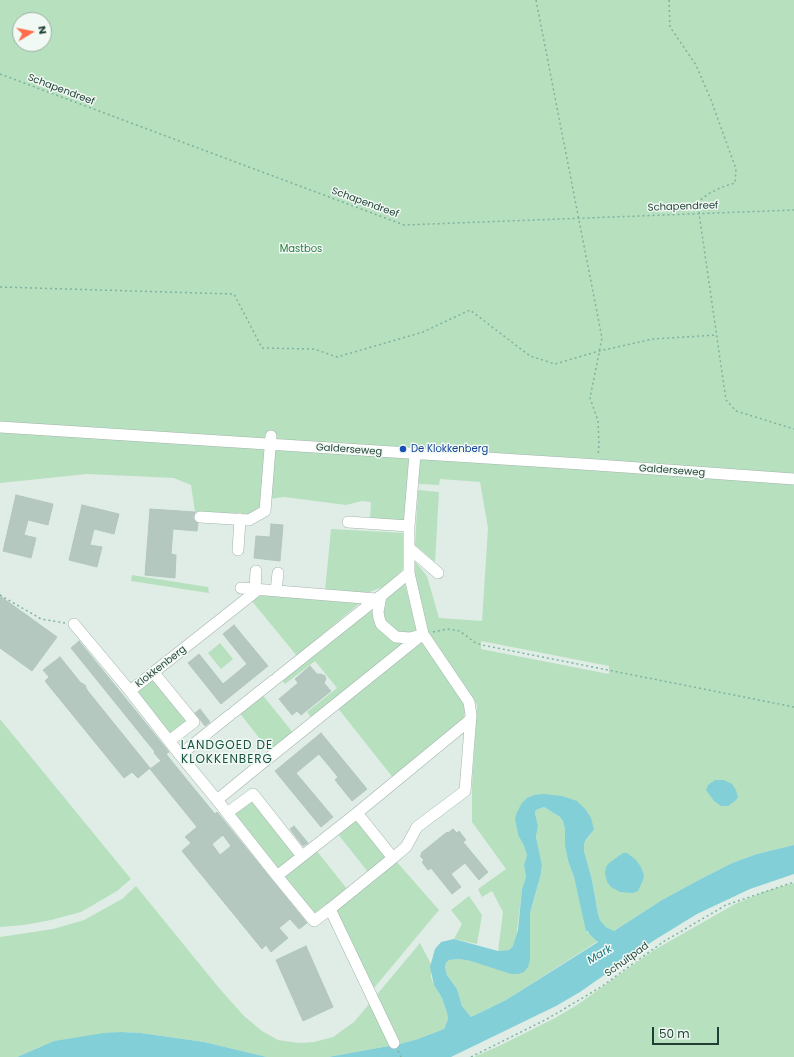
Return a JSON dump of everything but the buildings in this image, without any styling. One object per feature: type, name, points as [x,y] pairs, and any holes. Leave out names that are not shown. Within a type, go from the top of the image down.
[{"type":"street","name":"Galderseweg","points":[[0,427],[271,440],[415,454],[794,479]]},
{"type":"street","points":[[200,517],[249,520],[265,511],[271,440]]},
{"type":"street","points":[[130,692],[314,921],[393,858],[406,847],[417,827],[465,790],[470,720],[470,702],[423,634],[408,573],[409,526],[415,454]]},
{"type":"street","points":[[238,550],[240,519]]},
{"type":"street","points":[[348,522],[409,526]]},
{"type":"street","points":[[409,548],[438,573]]},
{"type":"street","points":[[256,571],[257,589]]},
{"type":"street","points":[[276,591],[278,573]]},
{"type":"street","points":[[180,755],[408,573]]},
{"type":"street","points":[[241,588],[378,597]]},
{"type":"street","name":"Klokkenberg","points":[[74,624],[130,692],[257,589]]},
{"type":"street","points":[[378,597],[379,618],[381,624],[387,630],[396,637],[410,638],[423,634]]},
{"type":"street","points":[[217,800],[423,634]]},
{"type":"street","points":[[154,673],[194,722],[169,741]]},
{"type":"street","points":[[277,876],[302,856],[327,841],[357,813],[470,720]]},
{"type":"street","points":[[227,814],[253,794],[302,856]]},
{"type":"street","points":[[357,813],[393,858]]},
{"type":"street","points":[[330,909],[394,1043]]},
{"type":"path","points":[[536,0],[602,338],[590,398],[598,421],[599,444],[597,465]]},
{"type":"path","points":[[669,0],[670,27],[696,65],[711,100],[736,169],[735,183],[708,194],[699,201],[699,214],[726,400],[736,411],[794,429]]},
{"type":"path","name":"Schapendreef","points":[[0,74],[404,225],[794,210]]},
{"type":"path","points":[[0,286],[234,294],[262,348],[314,349],[337,357],[423,332],[470,310],[530,356],[555,364],[599,351],[653,339],[716,335]]},
{"type":"path","points":[[0,594],[41,619],[74,624]]},
{"type":"path","points":[[423,634],[448,630],[460,632],[474,642],[482,645],[794,707]]},
{"type":"path","name":"Schuitpad","points":[[472,1057],[547,1019],[601,987],[663,942],[726,905],[794,882]]},
{"type":"green space","name":"Mastbos","points":[[0,0],[794,0],[794,845],[757,854],[732,863],[662,900],[614,931],[606,927],[600,920],[598,914],[592,880],[584,851],[584,844],[590,835],[562,796],[515,819],[518,835],[527,855],[524,865],[526,877],[522,889],[516,940],[509,950],[498,951],[503,912],[492,891],[482,897],[478,889],[506,869],[472,822],[472,786],[477,705],[429,636],[414,574],[414,560],[427,576],[439,618],[482,621],[488,528],[480,482],[440,479],[439,485],[419,484],[419,477],[409,476],[406,524],[370,520],[371,502],[362,501],[346,505],[284,497],[262,500],[261,507],[249,514],[195,512],[191,485],[174,478],[87,474],[0,483]],"holes":[[[481,641],[609,666],[609,674],[481,649]]]},
{"type":"green space","points":[[418,490],[439,492],[435,562],[415,545]]},
{"type":"green space","points":[[331,529],[405,533],[403,569],[388,585],[367,593],[325,591]]},
{"type":"green space","points":[[132,575],[208,587],[209,593],[131,581]]},
{"type":"green space","points":[[404,579],[417,632],[410,635],[395,632],[382,618],[384,595]]},
{"type":"green space","points":[[260,593],[361,602],[297,656],[251,600]]},
{"type":"green space","points":[[377,601],[375,611],[407,641],[312,719],[307,712],[337,688],[315,661],[285,684],[281,679]]},
{"type":"green space","points":[[423,641],[461,695],[465,711],[463,723],[394,779],[337,707]]},
{"type":"green space","points":[[220,643],[233,659],[221,669],[208,653]]},
{"type":"green space","points":[[153,678],[189,723],[171,737],[135,693]]},
{"type":"green space","points":[[261,693],[294,734],[271,753],[238,711]]},
{"type":"green space","points":[[0,719],[131,879],[117,891],[81,912],[24,925],[0,927]]},
{"type":"green space","points":[[251,798],[297,857],[280,871],[233,812]]},
{"type":"green space","points":[[544,807],[560,817],[563,821],[568,861],[574,877],[587,931],[598,941],[506,1000],[471,1017],[462,1006],[457,989],[447,975],[445,969],[446,963],[449,960],[459,959],[471,961],[530,960],[530,913],[541,875],[542,865],[536,837],[538,826],[535,813],[536,810]]},
{"type":"green space","points":[[357,817],[388,856],[368,872],[337,833]]},
{"type":"green space","points":[[316,850],[347,889],[314,914],[284,876]]},
{"type":"green space","points":[[396,861],[439,910],[374,988],[334,910]]},
{"type":"green space","points":[[794,883],[794,1057],[474,1057],[555,1018],[577,1005],[654,950],[735,904],[766,891]]},
{"type":"green space","points":[[136,886],[219,988],[244,1016],[262,1031],[278,1040],[299,1043],[314,1042],[333,1037],[354,1022],[420,943],[431,964],[431,977],[442,998],[447,1013],[448,1019],[444,1029],[400,1044],[328,1057],[267,1057],[204,1042],[141,1033],[121,1032],[54,1041],[17,1057],[0,1057],[0,937],[53,929],[84,920],[122,899]]},
{"type":"green space","points":[[469,896],[482,915],[477,944],[454,939],[462,924],[451,910]]},
{"type":"water","points":[[715,780],[724,780],[732,784],[736,790],[738,797],[728,806],[721,806],[714,801],[706,790],[708,785]]},
{"type":"water","name":"Mark","points":[[543,794],[562,796],[577,801],[586,810],[591,818],[594,829],[584,844],[584,851],[592,880],[600,920],[606,927],[614,931],[662,900],[695,882],[732,863],[757,854],[794,845],[794,874],[750,889],[697,914],[653,941],[580,992],[556,1006],[451,1057],[328,1057],[400,1044],[444,1029],[448,1019],[447,1013],[442,998],[434,985],[430,967],[435,949],[441,942],[454,939],[498,951],[509,950],[513,946],[518,930],[522,889],[526,877],[524,865],[527,855],[518,835],[515,819],[522,803],[527,798],[534,795]],"holes":[[[544,807],[560,817],[563,821],[565,829],[565,846],[568,861],[574,877],[586,931],[588,931],[589,934],[598,942],[506,1000],[471,1017],[462,1006],[457,989],[447,975],[445,968],[446,963],[449,960],[459,959],[471,961],[511,974],[524,972],[528,967],[530,960],[530,913],[541,874],[542,865],[536,837],[538,826],[535,813],[536,810]]]},
{"type":"water","points":[[623,853],[627,853],[635,859],[641,867],[644,876],[638,891],[633,893],[620,892],[611,887],[607,882],[605,873],[606,867]]},
{"type":"water","points":[[104,1033],[141,1033],[204,1042],[267,1057],[17,1057],[54,1041]]},
{"type":"place","name":"De Klokkenberg","points":[[403,449]]},
{"type":"district","name":"LANDGOED DE KLOKKENBERG","points":[[227,753]]}]
